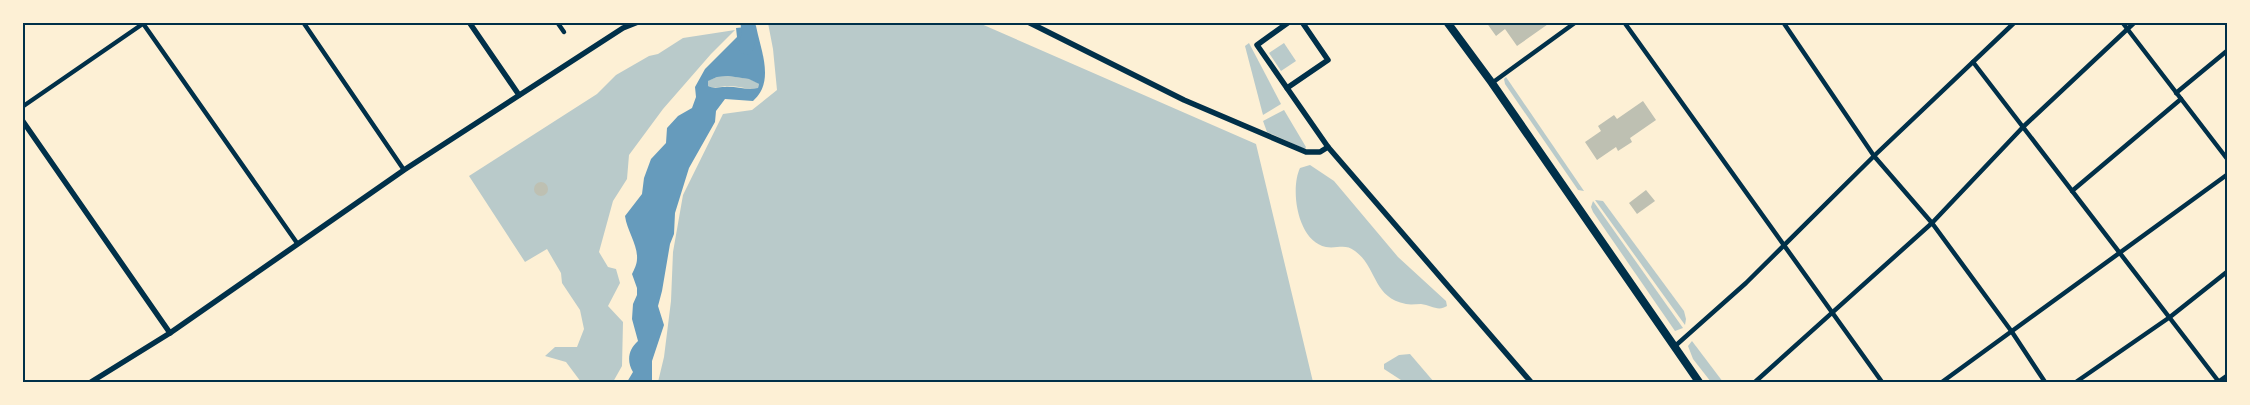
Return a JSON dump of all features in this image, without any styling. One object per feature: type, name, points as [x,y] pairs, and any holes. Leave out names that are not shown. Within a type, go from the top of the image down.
[{"type":"main road","points":[[1447,22],[1492,83],[1699,382]]},
{"type":"street","points":[[302,22],[404,170]]},
{"type":"street","points":[[469,22],[519,95]]},
{"type":"street","points":[[557,22],[564,32]]},
{"type":"street","points":[[91,382],[170,333],[404,170],[623,28],[638,22]]},
{"type":"street","points":[[1028,22],[1184,100],[1306,152],[1320,152],[1328,147]]},
{"type":"street","points":[[1289,22],[1257,45],[1328,147],[1531,382]]},
{"type":"street","points":[[1287,88],[1328,60],[1302,22]]},
{"type":"street","points":[[1492,83],[1576,22]]},
{"type":"street","points":[[1624,22],[1882,382]]},
{"type":"street","points":[[1784,22],[1874,156],[1932,223],[2012,332],[2045,382]]},
{"type":"street","points":[[1674,347],[1746,283],[1874,156],[2015,22]]},
{"type":"street","points":[[2122,22],[2228,160]]},
{"type":"street","points":[[1755,382],[1932,223],[2023,127],[2136,22]]},
{"type":"street","points":[[22,107],[144,23],[297,243]]},
{"type":"street","points":[[2176,93],[2228,50]]},
{"type":"street","points":[[1973,62],[2219,382],[2228,375]]},
{"type":"street","points":[[2072,191],[2181,99]]},
{"type":"street","points":[[22,120],[170,333]]},
{"type":"street","points":[[1942,382],[2228,174]]},
{"type":"street","points":[[2076,382],[2170,317],[2228,271]]},
{"type":"shaded area","points":[[768,23],[979,23],[1256,144],[1313,382],[658,382],[664,357],[671,301],[673,252],[683,195],[723,114],[752,110],[777,90]]},
{"type":"shaded area","points":[[735,30],[711,54],[663,109],[629,155],[627,179],[613,201],[599,252],[608,267],[616,269],[620,283],[608,306],[623,322],[622,366],[613,382],[581,382],[566,362],[545,356],[555,347],[577,347],[584,329],[580,310],[562,283],[561,273],[547,249],[525,262],[469,176],[597,94],[616,75],[649,56],[658,54],[683,38]]},
{"type":"shaded area","points":[[1249,43],[1281,104],[1263,115],[1245,46]]},
{"type":"shaded area","points":[[1284,43],[1296,61],[1281,71],[1269,53]]},
{"type":"shaded area","points":[[728,76],[750,79],[759,84],[758,89],[708,86],[707,81],[717,77]]},
{"type":"shaded area","points":[[1506,77],[1584,191],[1578,190],[1505,84],[1504,79]]},
{"type":"shaded area","points":[[1284,110],[1306,147],[1305,149],[1267,132],[1263,121]]},
{"type":"shaded area","points":[[1310,165],[1334,181],[1398,257],[1446,301],[1447,306],[1437,308],[1421,304],[1406,304],[1395,300],[1381,289],[1368,265],[1355,251],[1348,247],[1326,247],[1316,243],[1308,235],[1298,213],[1296,188],[1300,168]]},
{"type":"shaded area","points":[[1595,200],[1603,201],[1684,311],[1685,325]]},
{"type":"shaded area","points":[[1593,201],[1683,328],[1675,331],[1593,212],[1591,207]]},
{"type":"shaded area","points":[[1692,341],[1723,382],[1711,382],[1693,359],[1688,346]]},
{"type":"shaded area","points":[[1410,354],[1434,382],[1404,382],[1384,369],[1384,364],[1399,355]]},
{"type":"water","points":[[756,26],[765,66],[763,85],[760,93],[753,101],[725,99],[716,111],[715,122],[689,168],[675,213],[674,234],[670,244],[658,306],[664,325],[652,361],[652,382],[627,382],[633,372],[629,359],[630,355],[632,348],[638,341],[632,319],[637,288],[632,274],[637,254],[625,216],[642,194],[644,178],[651,159],[666,143],[667,128],[678,116],[692,108],[696,97],[695,87],[705,69],[737,37],[736,28]],"holes":[[[728,76],[749,79],[759,84],[758,88],[714,88],[708,86],[708,81],[717,77]]]},
{"type":"building","points":[[1486,22],[1551,22],[1517,46],[1505,29],[1496,36]]},
{"type":"building","points":[[1643,101],[1656,120],[1630,138],[1632,142],[1618,151],[1616,147],[1597,160],[1585,142],[1601,131],[1598,126],[1614,115],[1617,119]]},
{"type":"building","points":[[541,182],[546,184],[548,189],[546,194],[541,196],[536,194],[534,189],[536,184]]},
{"type":"building","points":[[1646,190],[1655,201],[1637,214],[1629,203]]},
{"type":"waterway","points":[[746,47],[749,35],[748,22]]}]
